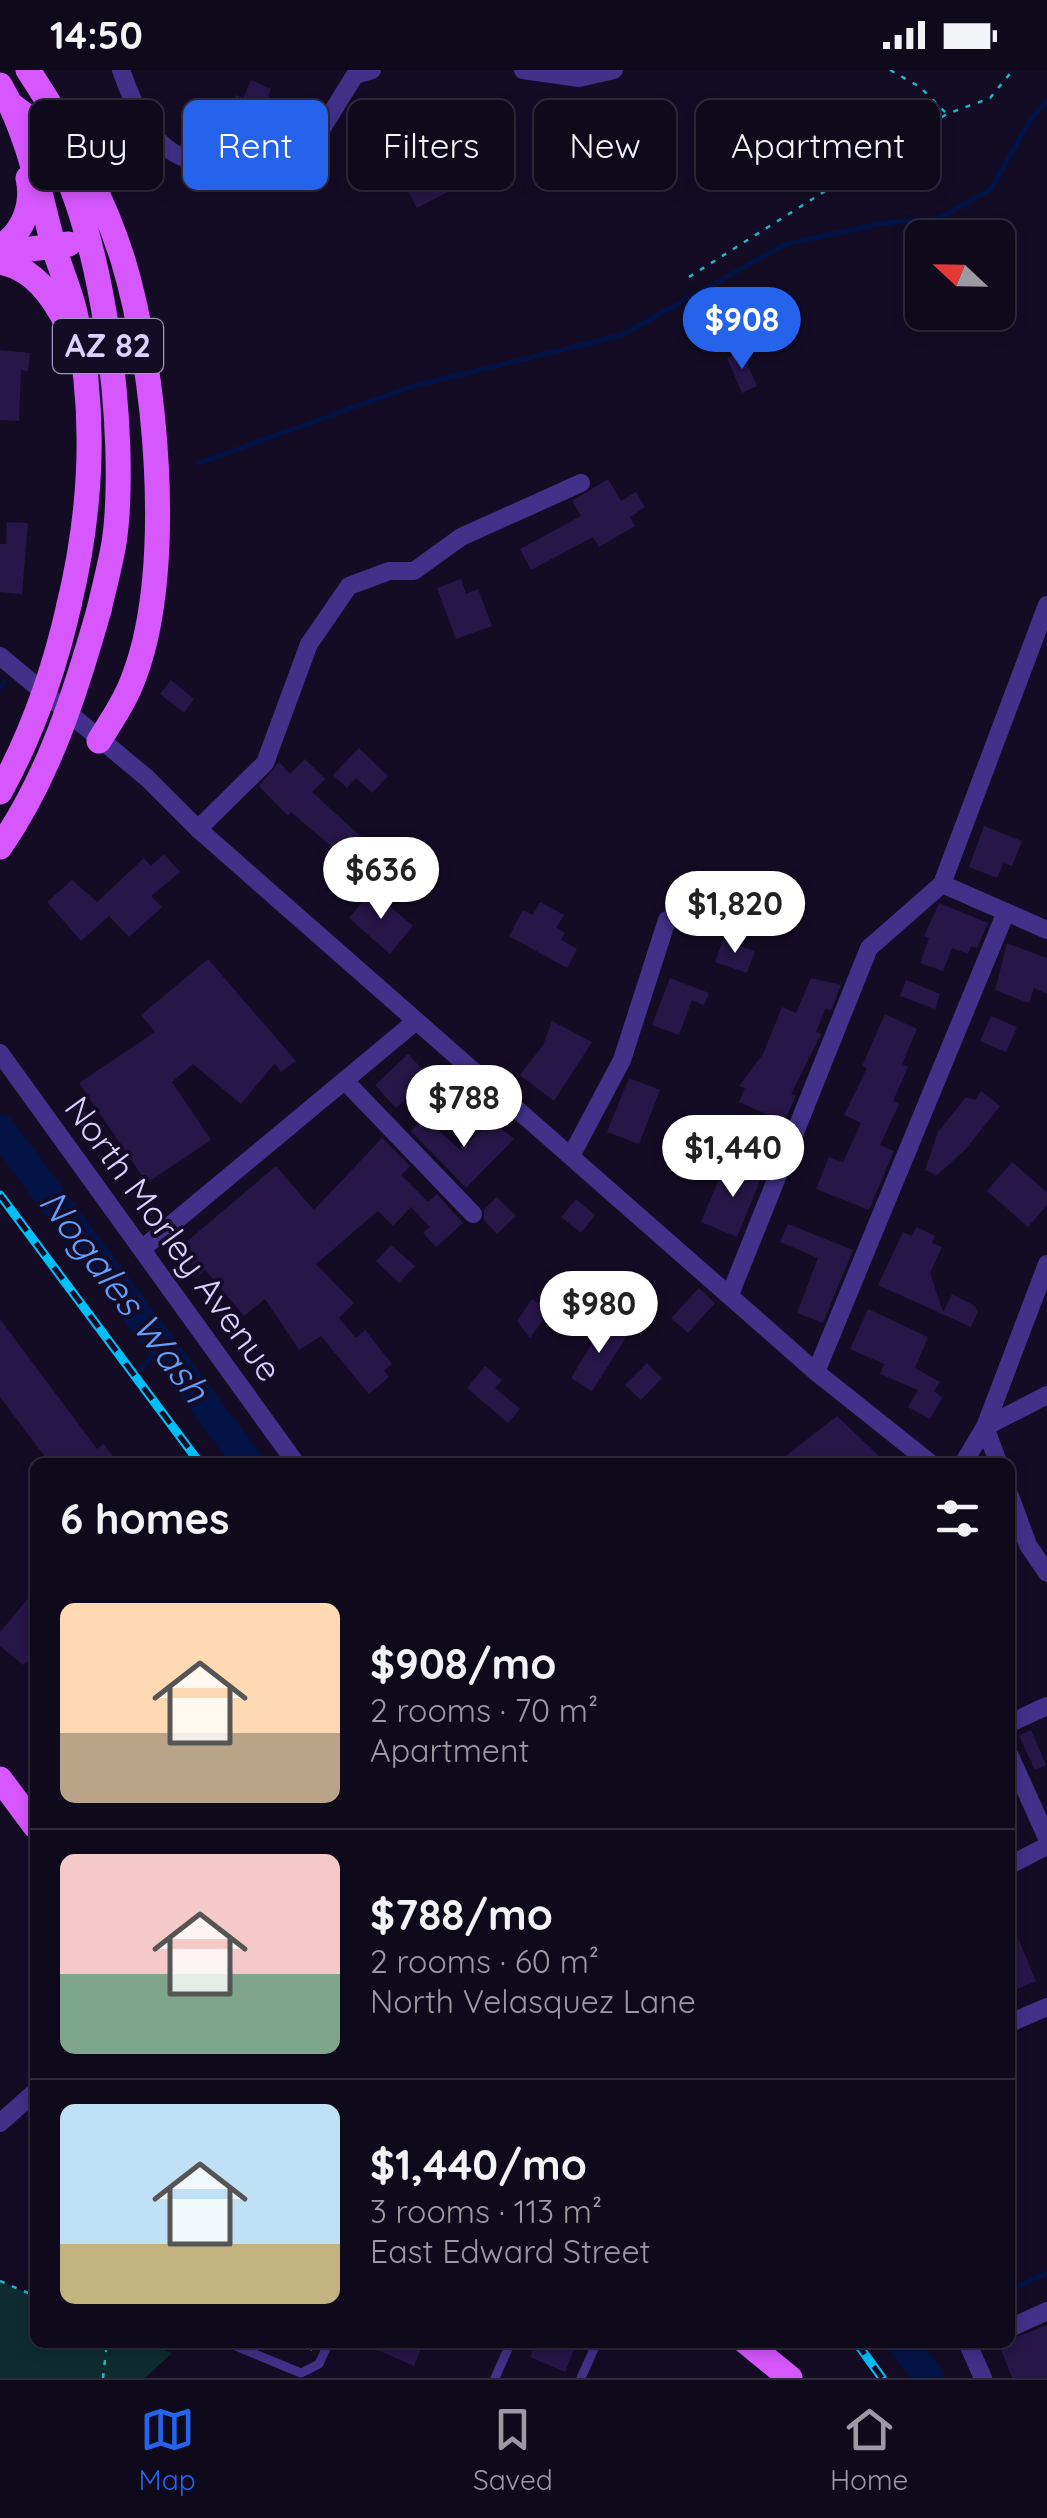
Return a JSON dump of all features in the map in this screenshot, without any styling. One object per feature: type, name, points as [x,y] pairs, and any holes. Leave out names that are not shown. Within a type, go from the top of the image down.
[{"type":"main road","points":[[28,70],[104,209],[122,258],[147,362],[156,464],[156,542],[148,623],[136,673],[99,741]]},
{"type":"main road","points":[[0,250],[23,224],[31,192],[6,95]]},
{"type":"main road","name":"AZ 82","points":[[0,846],[77,688],[114,541],[117,447],[108,344],[74,192],[40,128],[6,95]]},
{"type":"main road","name":"AZ 82","points":[[0,792],[48,686],[70,606],[92,457],[76,314],[6,95]]},
{"type":"main road","points":[[0,250],[88,242]]},
{"type":"main road","points":[[0,262],[30,276],[50,293],[83,354]]},
{"type":"main road","points":[[0,1779],[30,1819]]},
{"type":"main road","points":[[753,2348],[790,2378]]},
{"type":"street","points":[[121,70],[135,111],[160,147],[208,167],[274,176],[310,146],[355,75],[372,70]]},
{"type":"street","points":[[523,70],[579,78],[614,70]]},
{"type":"street","points":[[198,829],[265,763],[309,644],[349,586],[389,571],[414,571],[461,537],[582,483]]},
{"type":"street","points":[[731,1292],[870,948],[942,884],[1047,605]]},
{"type":"street","points":[[0,656],[148,778],[198,829],[731,1292],[816,1372],[924,1458]]},
{"type":"street","points":[[942,884],[1047,930]]},
{"type":"street","points":[[816,1372],[1006,912]]},
{"type":"street","points":[[571,1156],[622,1060],[667,920]]},
{"type":"street","points":[[143,1248],[416,1020]]},
{"type":"street","name":"North Morley Avenue","points":[[0,1053],[292,1458]]},
{"type":"street","points":[[344,1081],[473,1214]]},
{"type":"street","points":[[966,1458],[985,1427],[1047,1264]]},
{"type":"street","points":[[985,1427],[1047,1395]]},
{"type":"street","points":[[985,1427],[997,1458]]},
{"type":"street","points":[[1015,1510],[1028,1545],[1047,1573]]},
{"type":"street","points":[[1015,1534],[1028,1545]]},
{"type":"street","points":[[1015,1722],[1047,1706]]},
{"type":"street","points":[[1015,1767],[1047,1838]]},
{"type":"street","points":[[1015,1862],[1047,1846]]},
{"type":"street","points":[[1015,2021],[1047,2007]]},
{"type":"street","points":[[0,2123],[30,2096]]},
{"type":"street","points":[[1015,2326],[1047,2311]]},
{"type":"street","points":[[973,2348],[983,2378]]},
{"type":"lane","points":[[241,2348],[301,2372],[320,2364],[326,2348]]},
{"type":"lane","points":[[495,2378],[508,2348]]},
{"type":"lane","points":[[581,2378],[594,2348]]},
{"type":"path","points":[[890,70],[920,87],[947,114]]},
{"type":"path","points":[[689,277],[947,114],[990,98],[1013,70]]},
{"type":"path","points":[[0,2281],[30,2294]]},
{"type":"path","points":[[104,2378],[106,2348]]},
{"type":"path","points":[[310,2348],[324,2354]]},
{"type":"green space","points":[[0,2281],[30,2294],[30,2348],[159,2348],[172,2353],[145,2378],[0,2378]]},
{"type":"building","points":[[251,80],[271,89],[268,97],[275,100],[234,100],[236,95],[243,98]]},
{"type":"building","points":[[410,190],[452,190],[417,208]]},
{"type":"building","points":[[0,350],[30,353],[28,371],[21,370],[19,421],[0,420]]},
{"type":"building","points":[[742,352],[757,386],[742,393],[727,358]]},
{"type":"building","points":[[608,479],[621,501],[636,492],[645,507],[630,517],[635,526],[599,547],[593,537],[531,570],[520,549],[581,516],[572,501]]},
{"type":"building","points":[[7,522],[28,523],[22,594],[0,592],[0,544],[6,544]]},
{"type":"building","points":[[461,579],[466,594],[478,589],[492,626],[456,639],[437,588]]},
{"type":"building","points":[[171,680],[194,699],[184,713],[160,694]]},
{"type":"building","points":[[359,748],[388,776],[372,793],[356,778],[347,788],[333,775]]},
{"type":"building","points":[[305,759],[325,779],[312,792],[376,850],[359,870],[291,812],[288,816],[259,786],[279,762],[290,774]]},
{"type":"building","points":[[984,826],[1022,841],[1012,866],[1003,863],[997,878],[969,867]]},
{"type":"building","points":[[164,854],[180,872],[151,896],[162,907],[129,937],[109,916],[81,941],[47,902],[72,880],[97,902],[144,858],[151,866]]},
{"type":"building","points":[[372,891],[413,926],[390,954],[349,918]]},
{"type":"building","points":[[540,902],[564,915],[556,928],[565,933],[561,940],[577,949],[567,968],[509,936],[523,910],[533,915]]},
{"type":"building","points":[[939,903],[988,923],[977,948],[971,946],[968,954],[952,948],[943,971],[920,963],[929,938],[924,936]]},
{"type":"building","points":[[723,940],[755,951],[747,973],[715,962]]},
{"type":"building","points":[[1007,943],[1047,958],[1047,994],[1034,988],[1029,1003],[995,990]]},
{"type":"building","points":[[208,959],[296,1061],[281,1072],[275,1063],[241,1104],[193,1064],[172,1082],[211,1140],[147,1183],[79,1083],[155,1032],[141,1015]]},
{"type":"building","points":[[670,978],[709,993],[704,1005],[692,1000],[679,1035],[652,1025]]},
{"type":"building","points":[[811,978],[841,985],[831,1010],[825,1009],[816,1032],[821,1034],[791,1094],[796,1096],[784,1122],[739,1102],[745,1088],[739,1086],[763,1054],[782,1007],[796,1013]]},
{"type":"building","points":[[906,980],[940,994],[935,1009],[900,996]]},
{"type":"building","points":[[885,1014],[917,1029],[902,1064],[908,1067],[893,1101],[899,1104],[880,1145],[894,1151],[869,1210],[816,1189],[829,1157],[843,1162],[861,1123],[844,1115],[867,1068],[862,1066]]},
{"type":"building","points":[[991,1016],[1017,1027],[1006,1052],[980,1041]]},
{"type":"building","points":[[552,1021],[592,1042],[554,1101],[520,1075],[543,1045]]},
{"type":"building","points":[[408,1054],[424,1071],[420,1075],[426,1081],[396,1108],[375,1085]]},
{"type":"building","points":[[629,1078],[660,1090],[639,1144],[607,1132]]},
{"type":"building","points":[[981,1091],[1000,1106],[965,1150],[937,1175],[925,1170],[938,1132],[966,1097],[975,1100]]},
{"type":"building","points":[[424,1117],[460,1150],[492,1121],[514,1139],[466,1188],[411,1131]]},
{"type":"building","points":[[382,1138],[410,1166],[401,1175],[428,1202],[437,1194],[463,1223],[436,1247],[423,1233],[430,1227],[411,1207],[393,1226],[378,1211],[316,1264],[354,1303],[339,1318],[356,1338],[365,1330],[392,1364],[384,1371],[389,1377],[369,1394],[321,1336],[299,1350],[265,1299],[244,1316],[205,1270],[200,1275],[178,1249],[276,1166],[314,1210]]},
{"type":"building","points":[[738,1161],[764,1171],[737,1237],[701,1222],[719,1179],[729,1183]]},
{"type":"building","points":[[1012,1162],[1047,1192],[1047,1205],[1028,1227],[987,1191]]},
{"type":"building","points":[[497,1197],[516,1216],[497,1234],[484,1220],[484,1209]]},
{"type":"building","points":[[576,1199],[595,1215],[581,1233],[561,1217]]},
{"type":"building","points":[[788,1224],[853,1250],[823,1323],[797,1313],[818,1258],[780,1242]]},
{"type":"building","points":[[916,1227],[935,1236],[932,1243],[942,1247],[930,1273],[943,1312],[952,1294],[975,1306],[978,1312],[971,1327],[878,1285],[903,1232],[912,1236]]},
{"type":"building","points":[[391,1245],[415,1266],[399,1283],[376,1261]]},
{"type":"building","points":[[699,1288],[715,1303],[688,1333],[671,1318]]},
{"type":"building","points":[[532,1299],[549,1312],[530,1338],[517,1321]]},
{"type":"building","points":[[868,1309],[928,1337],[915,1368],[940,1382],[934,1391],[942,1398],[930,1419],[908,1407],[918,1390],[880,1374],[884,1364],[850,1349]]},
{"type":"building","points":[[0,1319],[97,1449],[104,1444],[114,1458],[46,1458],[0,1397]]},
{"type":"building","points":[[605,1322],[627,1336],[592,1391],[571,1378]]},
{"type":"building","points":[[647,1363],[662,1378],[641,1400],[625,1385]]},
{"type":"building","points":[[485,1366],[502,1380],[495,1388],[520,1409],[508,1423],[467,1388]]},
{"type":"building","points":[[837,1416],[879,1456],[875,1458],[783,1458]]},
{"type":"building","points":[[30,1596],[30,1663],[23,1665],[0,1646],[0,1632]]},
{"type":"building","points":[[1031,1730],[1046,1765],[1035,1770],[1019,1736]]},
{"type":"building","points":[[1015,1931],[1036,1981],[1015,1990]]},
{"type":"building","points":[[1047,2325],[1047,2378],[1012,2378],[1001,2348],[1015,2348],[1015,2338]]},
{"type":"building","points":[[374,2348],[422,2348],[414,2366]]},
{"type":"building","points":[[534,2348],[575,2348],[565,2372],[530,2357]]},
{"type":"waterway","points":[[199,463],[410,387],[622,335],[786,244],[884,223],[940,218],[991,189],[1029,122],[1047,101]]},
{"type":"waterway","points":[[0,688],[5,682]]},
{"type":"waterway","name":"Nogales Wash","points":[[0,1129],[245,1458]]},
{"type":"waterway","points":[[141,1369],[160,1345]]},
{"type":"waterway","points":[[1015,2288],[1047,2273]]},
{"type":"waterway","name":"Nogales Wash","points":[[906,2348],[929,2378]]},
{"type":"railway","points":[[0,1195],[196,1458]]},
{"type":"railway","points":[[860,2348],[882,2378]]}]
